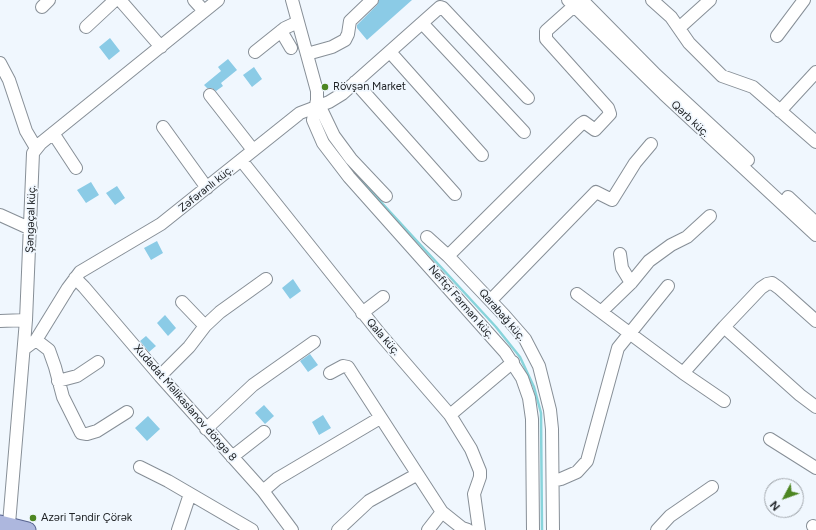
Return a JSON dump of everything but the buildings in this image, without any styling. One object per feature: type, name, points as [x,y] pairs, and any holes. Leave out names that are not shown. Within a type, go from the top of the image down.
[{"type":"main road","points":[[4,524],[28,530]]},
{"type":"street","points":[[86,27],[115,0]]},
{"type":"street","points":[[120,0],[160,47]]},
{"type":"street","points":[[194,0],[204,11]]},
{"type":"street","points":[[0,62],[9,80],[26,131],[36,148],[218,0]]},
{"type":"street","points":[[307,54],[332,47],[345,40],[348,34],[350,21],[372,0]]},
{"type":"street","points":[[652,0],[671,17],[689,43],[722,76],[753,87],[816,142]]},
{"type":"street","points":[[679,28],[710,0]]},
{"type":"street","points":[[777,36],[804,0]]},
{"type":"street","points":[[448,256],[583,122],[595,130],[610,114],[608,108],[546,39],[546,30],[575,2]]},
{"type":"street","name":"Qərb küç.","points":[[575,2],[816,223]]},
{"type":"street","name":"Qərb küç.","points":[[575,2],[664,94],[816,234]]},
{"type":"street","points":[[295,3],[298,22],[317,91],[316,106],[322,111],[334,136],[350,160],[386,196]]},
{"type":"street","name":"Zəfəranlı küç.","points":[[24,349],[36,340],[75,278],[86,268],[156,227],[207,188],[289,121],[316,106],[335,99],[390,52],[437,8],[443,8],[528,98]]},
{"type":"street","points":[[255,52],[281,31],[298,22]]},
{"type":"street","points":[[422,23],[524,132]]},
{"type":"street","points":[[281,31],[291,48]]},
{"type":"street","points":[[390,52],[482,156]]},
{"type":"street","points":[[780,111],[816,72]]},
{"type":"street","points":[[356,82],[455,194]]},
{"type":"street","points":[[210,95],[253,150]]},
{"type":"street","name":"Neftçi Fərman küç.","points":[[316,106],[313,116],[314,126],[330,154],[513,362],[525,387],[532,419],[533,530]]},
{"type":"street","points":[[163,127],[207,188]]},
{"type":"street","points":[[53,133],[76,168]]},
{"type":"street","points":[[490,300],[596,192],[612,200],[635,163],[651,144]]},
{"type":"street","name":"Şəngəçal küç.","points":[[4,524],[24,349],[31,229],[32,162],[36,148]]},
{"type":"street","name":"Qala küç.","points":[[241,160],[362,313],[450,415],[471,448],[480,471],[474,494],[480,530]]},
{"type":"street","points":[[0,215],[31,229]]},
{"type":"street","points":[[602,311],[631,283],[650,261],[671,245],[687,237],[710,216]]},
{"type":"street","name":"Qarabağ küç.","points":[[427,237],[448,256],[525,339],[539,366],[550,410],[553,481],[553,530]]},
{"type":"street","points":[[620,254],[622,268],[631,283]]},
{"type":"street","name":"Xudadat Məlikaslanov döngə 8","points":[[75,278],[262,491],[292,530]]},
{"type":"street","points":[[160,376],[189,347],[205,326],[220,312],[266,279]]},
{"type":"street","points":[[683,372],[761,288],[772,284],[779,288],[816,321]]},
{"type":"street","points":[[553,481],[577,472],[587,461],[616,353],[629,333],[668,286]]},
{"type":"street","points":[[577,294],[724,401]]},
{"type":"street","points":[[362,313],[383,297]]},
{"type":"street","points":[[182,302],[205,326]]},
{"type":"street","points":[[0,321],[26,320]]},
{"type":"street","points":[[724,327],[800,395],[816,407]]},
{"type":"street","points":[[36,340],[48,350],[55,367],[63,397],[81,433],[87,434],[97,431],[127,412]]},
{"type":"street","points":[[206,429],[254,385],[314,342]]},
{"type":"street","points":[[58,381],[77,376],[98,362]]},
{"type":"street","points":[[450,415],[513,362]]},
{"type":"street","points":[[330,373],[343,366],[348,367],[416,475],[442,512],[462,528],[468,530]]},
{"type":"street","points":[[262,491],[277,479],[380,418]]},
{"type":"street","points":[[232,458],[264,432]]},
{"type":"street","points":[[770,439],[816,468]]},
{"type":"street","points":[[140,467],[252,530]]},
{"type":"street","points":[[338,530],[369,501],[416,475]]},
{"type":"street","points":[[657,530],[670,516],[712,486]]},
{"type":"street","points":[[178,530],[190,494]]},
{"type":"street","points":[[428,530],[442,512]]},
{"type":"waterway","points":[[332,144],[338,153]]},
{"type":"waterway","points":[[347,165],[496,327],[520,357],[534,387],[541,413],[542,530]]},
{"type":"place","name":"Rövşən Market","points":[[325,87]]},
{"type":"place","name":"Azəri Təndir Çörək","points":[[33,518]]}]
